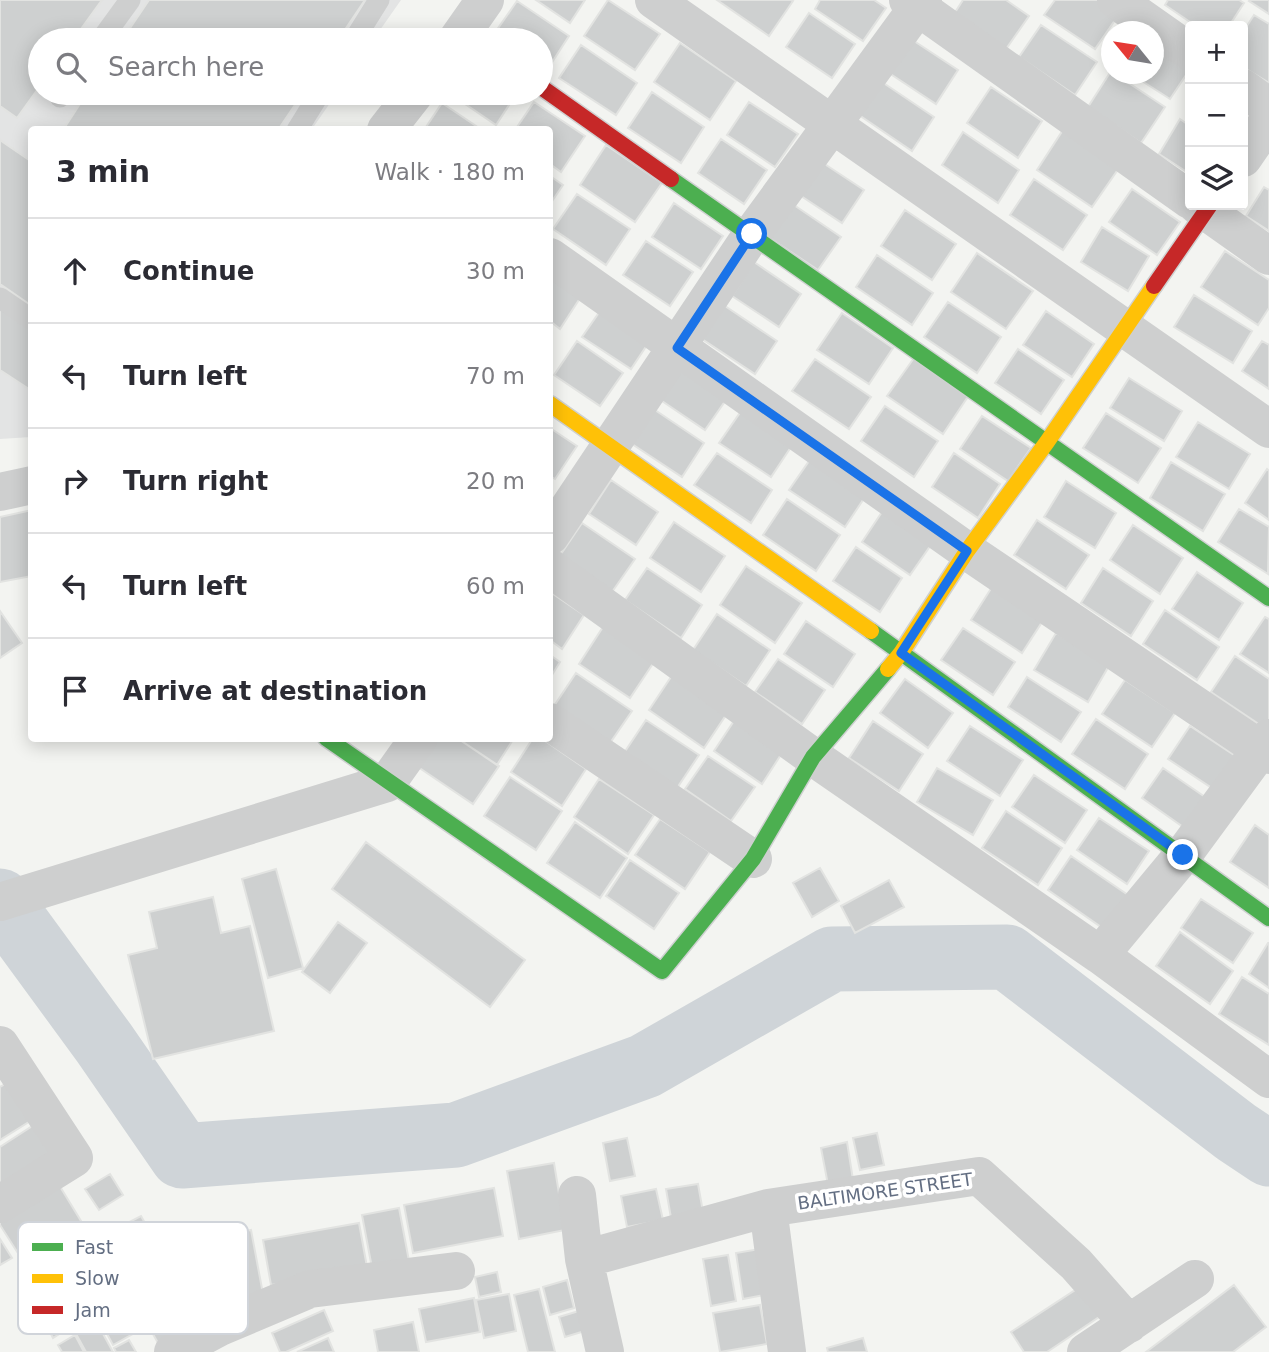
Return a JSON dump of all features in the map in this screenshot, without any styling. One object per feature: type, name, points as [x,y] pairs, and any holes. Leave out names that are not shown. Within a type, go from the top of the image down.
[{"type":"street","points":[[470,28],[485,0]]},
{"type":"street","points":[[654,0],[1269,429]]},
{"type":"street","points":[[1116,0],[1185,48]]},
{"type":"street","points":[[553,531],[752,234],[917,2],[1185,194]]},
{"type":"street","points":[[1248,92],[1269,107]]},
{"type":"street","points":[[553,95],[1269,598]]},
{"type":"street","points":[[389,126],[406,105]]},
{"type":"street","points":[[1248,151],[1269,120]]},
{"type":"street","points":[[331,742],[662,971],[753,859],[813,757],[901,653],[967,551],[1125,329],[1198,210]]},
{"type":"street","points":[[1208,210],[1269,256]]},
{"type":"street","points":[[553,259],[967,551],[1266,748],[1183,855],[1100,955]]},
{"type":"street","points":[[553,406],[1269,918]]},
{"type":"street","points":[[0,492],[28,486]]},
{"type":"street","points":[[553,570],[813,757],[1100,955],[1269,1079]]},
{"type":"street","points":[[553,724],[753,859]]},
{"type":"street","points":[[5,900],[387,783],[416,742]]},
{"type":"street","points":[[0,1204],[74,1158],[2,1052]]},
{"type":"street","name":"BALTIMORE STREET","points":[[768,1208],[979,1176],[1076,1264],[1129,1324]]},
{"type":"street","points":[[577,1195],[584,1259],[605,1352]]},
{"type":"street","points":[[584,1259],[768,1208],[787,1352]]},
{"type":"street","points":[[248,1325],[310,1289],[456,1271]]},
{"type":"street","points":[[1086,1352],[1195,1279]]},
{"type":"street","points":[[173,1352],[225,1339]]},
{"type":"lane","points":[[110,28],[130,0]]},
{"type":"lane","points":[[362,28],[379,0]]},
{"type":"lane","points":[[299,126],[313,105]]},
{"type":"lane","points":[[0,298],[28,317]]},
{"type":"shaded area","points":[[0,0],[401,0],[381,28],[28,28],[28,105],[329,105],[314,126],[28,126],[28,437],[0,439]]},
{"type":"building","points":[[0,0],[102,0],[82,28],[28,28],[28,103],[17,118],[0,106]]},
{"type":"building","points":[[149,0],[365,0],[346,28],[130,28]]},
{"type":"building","points":[[536,0],[585,0],[570,23]]},
{"type":"building","points":[[608,0],[660,34],[635,70],[584,36]]},
{"type":"building","points":[[717,0],[791,0],[793,1],[769,36]]},
{"type":"building","points":[[820,0],[874,0],[886,8],[863,41],[815,9]]},
{"type":"building","points":[[963,0],[1006,0],[1029,16],[1006,49],[954,14]]},
{"type":"building","points":[[1055,0],[1100,0],[1120,13],[1114,21],[1101,21],[1101,40],[1095,49],[1044,15]]},
{"type":"building","points":[[1168,0],[1239,0],[1244,3],[1232,21],[1189,21],[1165,5]]},
{"type":"building","points":[[1250,0],[1269,0],[1269,14],[1249,1]]},
{"type":"building","points":[[517,1],[569,36],[553,61],[553,28],[498,28]]},
{"type":"building","points":[[809,13],[855,44],[832,78],[786,47]]},
{"type":"building","points":[[1254,15],[1269,24],[1269,83],[1248,70],[1248,24]]},
{"type":"building","points":[[1041,25],[1097,62],[1075,95],[1019,57]]},
{"type":"building","points":[[911,39],[958,70],[936,104],[889,73]]},
{"type":"building","points":[[1164,42],[1185,64],[1185,76],[1170,99],[1147,84],[1164,84]]},
{"type":"building","points":[[680,43],[736,81],[710,120],[654,82]]},
{"type":"building","points":[[581,45],[637,83],[616,115],[559,78]]},
{"type":"building","points":[[882,82],[934,117],[912,151],[859,115]]},
{"type":"building","points":[[1103,84],[1130,84],[1165,107],[1141,143],[1088,107]]},
{"type":"building","points":[[991,87],[1042,121],[1018,158],[967,123]]},
{"type":"building","points":[[652,92],[704,127],[681,163],[628,128]]},
{"type":"building","points":[[749,102],[798,134],[775,167],[727,135]]},
{"type":"building","points":[[79,105],[295,105],[281,126],[66,126]]},
{"type":"building","points":[[441,105],[445,105],[476,126],[427,126]]},
{"type":"building","points":[[467,105],[509,105],[496,125]]},
{"type":"building","points":[[532,105],[538,105],[585,136],[561,172],[553,166],[553,126],[518,126]]},
{"type":"building","points":[[1180,119],[1185,122],[1185,171],[1159,154]]},
{"type":"building","points":[[1063,130],[1119,168],[1092,207],[1037,170]]},
{"type":"building","points":[[963,132],[1019,170],[998,203],[942,165]]},
{"type":"building","points":[[721,139],[767,170],[744,204],[698,173]]},
{"type":"building","points":[[0,140],[28,159],[28,303],[0,284]]},
{"type":"building","points":[[606,145],[662,183],[635,222],[580,185]]},
{"type":"building","points":[[817,159],[864,190],[842,223],[795,192]]},
{"type":"building","points":[[553,178],[563,185],[553,200]]},
{"type":"building","points":[[1034,179],[1087,215],[1063,250],[1010,215]]},
{"type":"building","points":[[1264,187],[1269,190],[1269,231],[1246,216]]},
{"type":"building","points":[[1132,189],[1180,222],[1157,255],[1109,222]]},
{"type":"building","points":[[577,194],[630,229],[606,265],[553,229]]},
{"type":"building","points":[[788,201],[841,237],[818,270],[765,235]]},
{"type":"building","points":[[674,203],[723,236],[701,269],[652,237]]},
{"type":"building","points":[[905,210],[956,244],[932,280],[881,246]]},
{"type":"building","points":[[1102,227],[1149,256],[1128,291],[1081,262]]},
{"type":"building","points":[[646,241],[693,272],[670,306],[623,275]]},
{"type":"building","points":[[1225,251],[1269,280],[1269,308],[1258,325],[1201,287]]},
{"type":"building","points":[[977,253],[1033,291],[1006,329],[951,292]]},
{"type":"building","points":[[877,255],[933,293],[912,325],[856,287]]},
{"type":"building","points":[[754,262],[801,294],[779,327],[732,296]]},
{"type":"building","points":[[553,267],[586,289],[560,329],[553,323]]},
{"type":"building","points":[[1194,295],[1252,331],[1233,363],[1174,327]]},
{"type":"building","points":[[948,302],[1001,337],[977,373],[924,337]]},
{"type":"building","points":[[605,304],[653,336],[631,369],[582,337]]},
{"type":"building","points":[[725,306],[777,341],[755,374],[702,339]]},
{"type":"building","points":[[0,308],[28,326],[28,388],[0,370]]},
{"type":"building","points":[[1046,311],[1094,344],[1072,377],[1023,345]]},
{"type":"building","points":[[842,313],[893,348],[869,384],[817,350]]},
{"type":"building","points":[[577,341],[623,373],[600,406],[554,375]]},
{"type":"building","points":[[1262,341],[1269,345],[1269,389],[1242,371]]},
{"type":"building","points":[[1018,349],[1064,380],[1041,414],[995,383]]},
{"type":"building","points":[[914,358],[969,395],[943,434],[887,396]]},
{"type":"building","points":[[815,359],[871,397],[849,429],[792,391]]},
{"type":"building","points":[[681,365],[728,397],[705,430],[659,399]]},
{"type":"building","points":[[1129,378],[1182,411],[1164,441],[1110,408]]},
{"type":"building","points":[[885,406],[938,441],[914,477],[861,441]]},
{"type":"building","points":[[744,407],[795,441],[771,477],[719,443]]},
{"type":"building","points":[[652,408],[704,443],[682,477],[629,442]]},
{"type":"building","points":[[1106,413],[1161,448],[1138,483],[1083,448]]},
{"type":"building","points":[[982,416],[1031,448],[1008,481],[960,449]]},
{"type":"building","points":[[1198,422],[1250,454],[1229,489],[1176,457]]},
{"type":"building","points":[[553,430],[577,446],[555,479],[553,478]]},
{"type":"building","points":[[816,451],[871,488],[845,527],[789,490]]},
{"type":"building","points":[[717,453],[772,490],[751,523],[694,485]]},
{"type":"building","points":[[954,453],[1000,484],[978,518],[932,487]]},
{"type":"building","points":[[1171,462],[1225,494],[1203,531],[1150,498]]},
{"type":"building","points":[[1267,469],[1269,471],[1269,520],[1245,503]]},
{"type":"building","points":[[611,480],[658,512],[636,545],[589,514]]},
{"type":"building","points":[[1066,481],[1116,513],[1095,548],[1044,517]]},
{"type":"building","points":[[787,499],[840,535],[816,571],[763,535]]},
{"type":"building","points":[[884,509],[933,542],[910,575],[862,542]]},
{"type":"building","points":[[1239,509],[1269,527],[1268,574],[1218,542]]},
{"type":"building","points":[[28,511],[28,577],[0,582],[0,517]]},
{"type":"building","points":[[1037,520],[1089,555],[1066,589],[1014,555]]},
{"type":"building","points":[[674,522],[725,556],[701,592],[650,558]]},
{"type":"building","points":[[582,523],[635,559],[612,592],[559,557]]},
{"type":"building","points":[[1133,525],[1183,558],[1160,594],[1110,560]]},
{"type":"building","points":[[856,547],[902,578],[880,612],[833,581]]},
{"type":"building","points":[[746,566],[802,603],[775,643],[720,605]]},
{"type":"building","points":[[647,568],[702,605],[681,638],[625,600]]},
{"type":"building","points":[[1103,568],[1153,601],[1131,636],[1081,603]]},
{"type":"building","points":[[1197,572],[1243,603],[1219,640],[1172,609]]},
{"type":"building","points":[[992,587],[1044,619],[1022,653],[971,620]]},
{"type":"building","points":[[553,594],[584,615],[562,649],[553,642]]},
{"type":"building","points":[[1165,610],[1219,647],[1197,680],[1143,644]]},
{"type":"building","points":[[0,611],[22,643],[0,658]]},
{"type":"building","points":[[717,614],[770,650],[746,686],[693,650]]},
{"type":"building","points":[[1265,617],[1269,619],[1269,673],[1240,654]]},
{"type":"building","points":[[806,621],[855,654],[833,687],[784,654]]},
{"type":"building","points":[[603,627],[654,662],[630,698],[579,664]]},
{"type":"building","points":[[963,628],[1015,662],[993,695],[941,660]]},
{"type":"building","points":[[1056,633],[1110,664],[1088,702],[1034,670]]},
{"type":"building","points":[[1235,656],[1269,679],[1269,731],[1211,692]]},
{"type":"building","points":[[553,657],[560,662],[553,673]]},
{"type":"building","points":[[778,659],[825,690],[802,724],[755,692]]},
{"type":"building","points":[[675,671],[730,709],[704,748],[649,710]]},
{"type":"building","points":[[576,673],[632,711],[610,743],[554,706]]},
{"type":"building","points":[[1027,677],[1081,712],[1061,742],[1008,707]]},
{"type":"building","points":[[905,679],[953,713],[928,748],[880,713]]},
{"type":"building","points":[[1125,680],[1175,713],[1152,747],[1102,714]]},
{"type":"building","points":[[736,718],[784,750],[762,784],[714,751]]},
{"type":"building","points":[[1096,719],[1148,754],[1125,789],[1072,754]]},
{"type":"building","points":[[646,720],[699,755],[675,791],[622,756]]},
{"type":"building","points":[[873,721],[923,754],[899,791],[849,758]]},
{"type":"building","points":[[970,726],[1023,760],[1000,796],[947,761]]},
{"type":"building","points":[[1190,726],[1246,763],[1224,796],[1168,759]]},
{"type":"building","points":[[434,742],[463,742],[499,766],[473,804],[418,767]]},
{"type":"building","points":[[463,742],[511,742],[497,765]]},
{"type":"building","points":[[530,742],[547,742],[586,769],[562,806],[511,772]]},
{"type":"building","points":[[708,756],[755,787],[731,821],[685,789]]},
{"type":"building","points":[[937,768],[993,800],[973,835],[917,802]]},
{"type":"building","points":[[1163,768],[1218,806],[1196,836],[1142,798]]},
{"type":"building","points":[[1034,775],[1087,810],[1065,843],[1012,807]]},
{"type":"building","points":[[510,777],[562,811],[536,850],[484,816]]},
{"type":"building","points":[[599,779],[654,815],[628,854],[574,817]]},
{"type":"building","points":[[1006,811],[1062,848],[1038,885],[982,848]]},
{"type":"building","points":[[1099,818],[1149,851],[1127,884],[1077,850]]},
{"type":"building","points":[[660,819],[710,852],[685,889],[635,855]]},
{"type":"building","points":[[575,822],[627,858],[600,898],[547,863]]},
{"type":"building","points":[[1255,825],[1269,835],[1269,888],[1230,862]]},
{"type":"building","points":[[366,842],[525,960],[490,1007],[332,889]]},
{"type":"building","points":[[1071,856],[1128,895],[1104,929],[1048,890]]},
{"type":"building","points":[[630,860],[679,893],[654,929],[606,896]]},
{"type":"building","points":[[820,868],[839,901],[812,917],[793,883]]},
{"type":"building","points":[[276,869],[303,968],[268,978],[242,879]]},
{"type":"building","points":[[889,880],[904,907],[855,933],[841,906]]},
{"type":"building","points":[[213,897],[221,933],[250,926],[274,1031],[153,1059],[128,955],[157,948],[149,912]]},
{"type":"building","points":[[1201,899],[1253,933],[1233,963],[1181,928]]},
{"type":"building","points":[[338,922],[367,943],[330,993],[302,972]]},
{"type":"building","points":[[1180,932],[1233,971],[1210,1004],[1156,966]]},
{"type":"building","points":[[1269,943],[1269,988],[1249,974]]},
{"type":"building","points":[[1242,977],[1269,994],[1269,1045],[1219,1014]]},
{"type":"building","points":[[9,1082],[32,1120],[0,1140],[0,1087]]},
{"type":"building","points":[[34,1125],[54,1156],[0,1191],[0,1147]]},
{"type":"building","points":[[877,1133],[884,1165],[860,1170],[853,1138]]},
{"type":"building","points":[[627,1138],[635,1176],[610,1181],[603,1143]]},
{"type":"building","points":[[847,1142],[854,1186],[829,1190],[821,1148]]},
{"type":"building","points":[[554,1163],[565,1230],[519,1239],[507,1171]]},
{"type":"building","points":[[110,1174],[123,1195],[99,1210],[85,1189]]},
{"type":"building","points":[[56,1180],[81,1221],[18,1222],[18,1253],[0,1225],[0,1215]]},
{"type":"building","points":[[698,1184],[703,1212],[671,1218],[666,1189]]},
{"type":"building","points":[[494,1188],[503,1236],[413,1253],[404,1205]]},
{"type":"building","points":[[656,1189],[663,1220],[627,1227],[621,1196]]},
{"type":"building","points":[[399,1208],[409,1261],[372,1268],[362,1215]]},
{"type":"building","points":[[141,1216],[144,1222],[129,1222]]},
{"type":"building","points":[[359,1223],[367,1267],[271,1285],[263,1240]]},
{"type":"building","points":[[251,1230],[263,1294],[248,1296],[248,1231]]},
{"type":"building","points":[[0,1239],[12,1258],[0,1265]]},
{"type":"building","points":[[766,1248],[774,1293],[743,1299],[736,1253]]},
{"type":"building","points":[[728,1255],[736,1301],[711,1306],[703,1259]]},
{"type":"building","points":[[497,1272],[501,1292],[479,1297],[475,1277]]},
{"type":"building","points":[[567,1280],[574,1308],[550,1315],[543,1287]]},
{"type":"building","points":[[1083,1285],[1102,1315],[1047,1352],[1024,1352],[1011,1332]]},
{"type":"building","points":[[1234,1285],[1266,1327],[1233,1352],[1146,1352]]},
{"type":"building","points":[[539,1289],[555,1352],[528,1352],[514,1295]]},
{"type":"building","points":[[509,1294],[516,1331],[484,1338],[476,1300]]},
{"type":"building","points":[[474,1298],[480,1332],[426,1342],[419,1309]]},
{"type":"building","points":[[760,1305],[767,1344],[720,1352],[713,1313]]},
{"type":"building","points":[[592,1307],[598,1327],[565,1337],[559,1317]]},
{"type":"building","points":[[324,1310],[333,1331],[286,1352],[280,1352],[272,1333]]},
{"type":"building","points":[[413,1322],[419,1352],[378,1352],[374,1330]]},
{"type":"building","points":[[76,1334],[103,1334],[113,1352],[86,1352]]},
{"type":"building","points":[[107,1334],[133,1334],[113,1345]]},
{"type":"building","points":[[153,1334],[172,1334],[173,1335],[158,1343]]},
{"type":"building","points":[[75,1335],[84,1352],[62,1352],[58,1345]]},
{"type":"building","points":[[328,1338],[334,1352],[297,1352]]},
{"type":"building","points":[[863,1338],[867,1352],[828,1352],[827,1348]]},
{"type":"building","points":[[129,1340],[136,1352],[116,1352],[114,1348]]},
{"type":"waterway","points":[[0,901],[104,1043],[182,1156],[456,1135],[645,1066],[832,959],[1007,957],[1236,1132],[1269,1154]]},
{"type":"traffic: fast","points":[[671,179],[1269,598]]},
{"type":"traffic: fast","points":[[871,631],[1269,918]]},
{"type":"traffic: fast","points":[[332,742],[662,971],[753,859],[813,757],[888,669]]},
{"type":"traffic: slow","points":[[888,669],[967,551],[1047,442],[1154,286]]},
{"type":"traffic: slow","points":[[553,406],[871,631]]},
{"type":"traffic: jam","points":[[553,95],[671,179]]},
{"type":"traffic: jam","points":[[1154,286],[1207,210]]},
{"type":"route","points":[[752,234],[677,348],[967,551],[901,653],[1183,855]]}]
